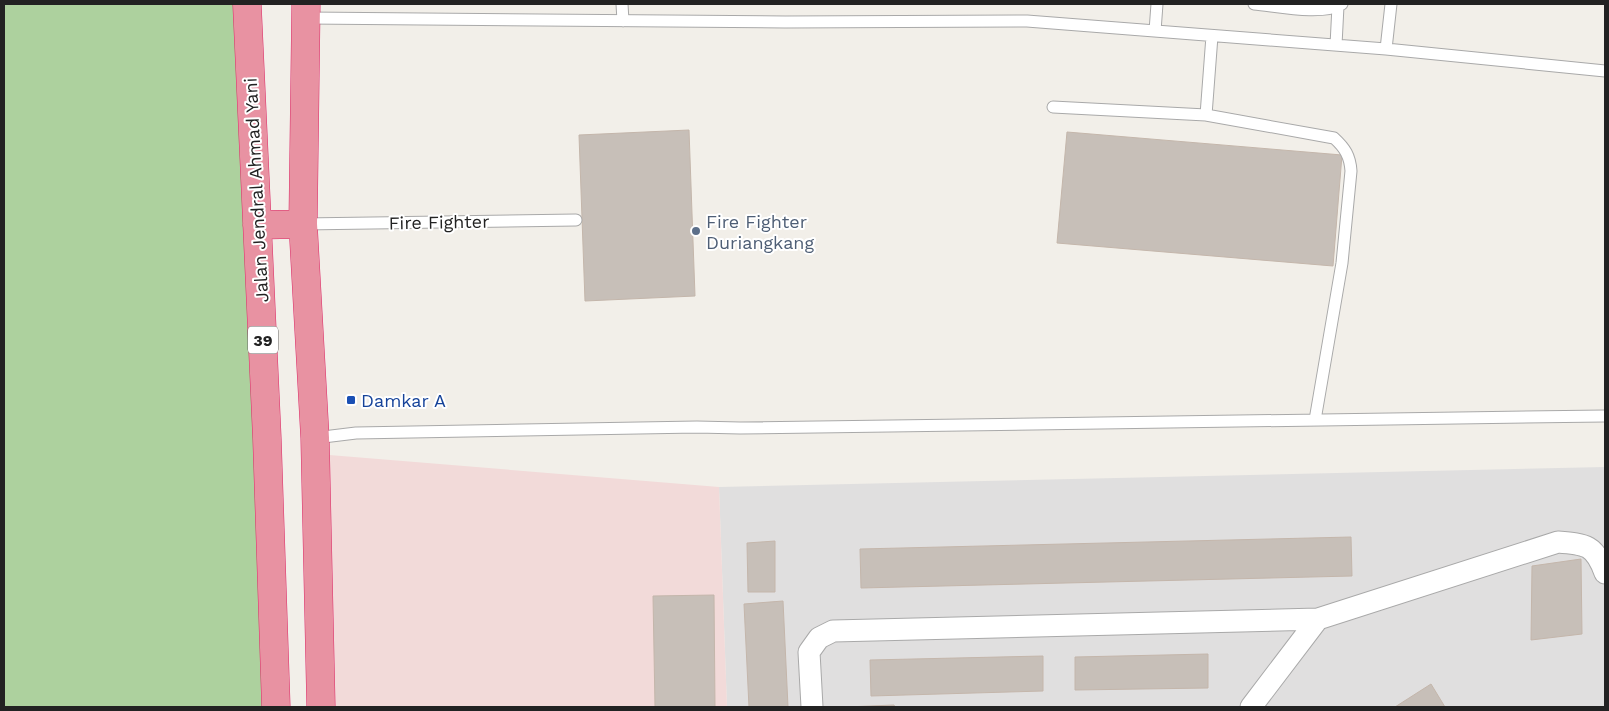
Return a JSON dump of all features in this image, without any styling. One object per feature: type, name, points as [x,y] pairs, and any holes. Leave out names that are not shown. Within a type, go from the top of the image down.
[{"type":"highway","name":"Jalan Jendral Ahmad Yani","points":[[247,4],[267,438],[276,707]]},
{"type":"highway","points":[[306,11],[303,224],[315,438],[321,707]]},
{"type":"highway","points":[[257,225],[303,224]]},
{"type":"street","points":[[812,707],[809,652],[819,638],[833,631],[1318,619],[1558,542],[1582,544],[1593,549],[1601,560],[1605,573]]},
{"type":"street","points":[[1251,707],[1318,619]]},
{"type":"lane","points":[[622,4],[623,21]]},
{"type":"lane","points":[[1155,31],[1157,4]]},
{"type":"lane","points":[[1254,4],[1318,10],[1340,5],[1336,45]]},
{"type":"lane","points":[[1386,49],[1391,4]]},
{"type":"lane","points":[[306,11],[623,21],[1027,21],[1386,49],[1605,71]]},
{"type":"lane","points":[[1206,115],[1212,36]]},
{"type":"lane","points":[[1052,107],[1206,115],[1334,138],[1344,148],[1350,161],[1351,171],[1342,263],[1315,420]]},
{"type":"lane","name":"Fire Fighter","points":[[303,224],[576,220]]},
{"type":"lane","points":[[315,438],[356,434],[541,430],[1605,416]]},
{"type":"shaded area","points":[[317,454],[719,487],[727,707],[324,707]]},
{"type":"shaded area","points":[[1605,467],[1605,707],[727,707],[719,487]]},
{"type":"green space","points":[[4,4],[247,4],[272,707],[4,707]]},
{"type":"building","points":[[689,130],[695,296],[585,301],[579,135]]},
{"type":"building","points":[[1067,132],[1342,155],[1333,266],[1057,243]]},
{"type":"building","points":[[1351,537],[1352,576],[861,588],[860,549]]},
{"type":"building","points":[[775,541],[775,592],[748,592],[747,543]]},
{"type":"building","points":[[1581,559],[1582,634],[1531,640],[1532,566]]},
{"type":"building","points":[[714,595],[715,707],[655,707],[653,596]]},
{"type":"building","points":[[783,601],[788,707],[749,707],[744,604]]},
{"type":"building","points":[[1208,654],[1208,688],[1075,690],[1075,657]]},
{"type":"building","points":[[1043,656],[1043,691],[871,696],[870,660]]},
{"type":"building","points":[[1431,684],[1445,707],[1395,707]]},
{"type":"building","points":[[894,705],[895,707],[846,707]]},
{"type":"place","name":"Fire Fighter Duriangkang","points":[[696,231]]},
{"type":"place","name":"Damkar A","points":[[351,400]]}]
